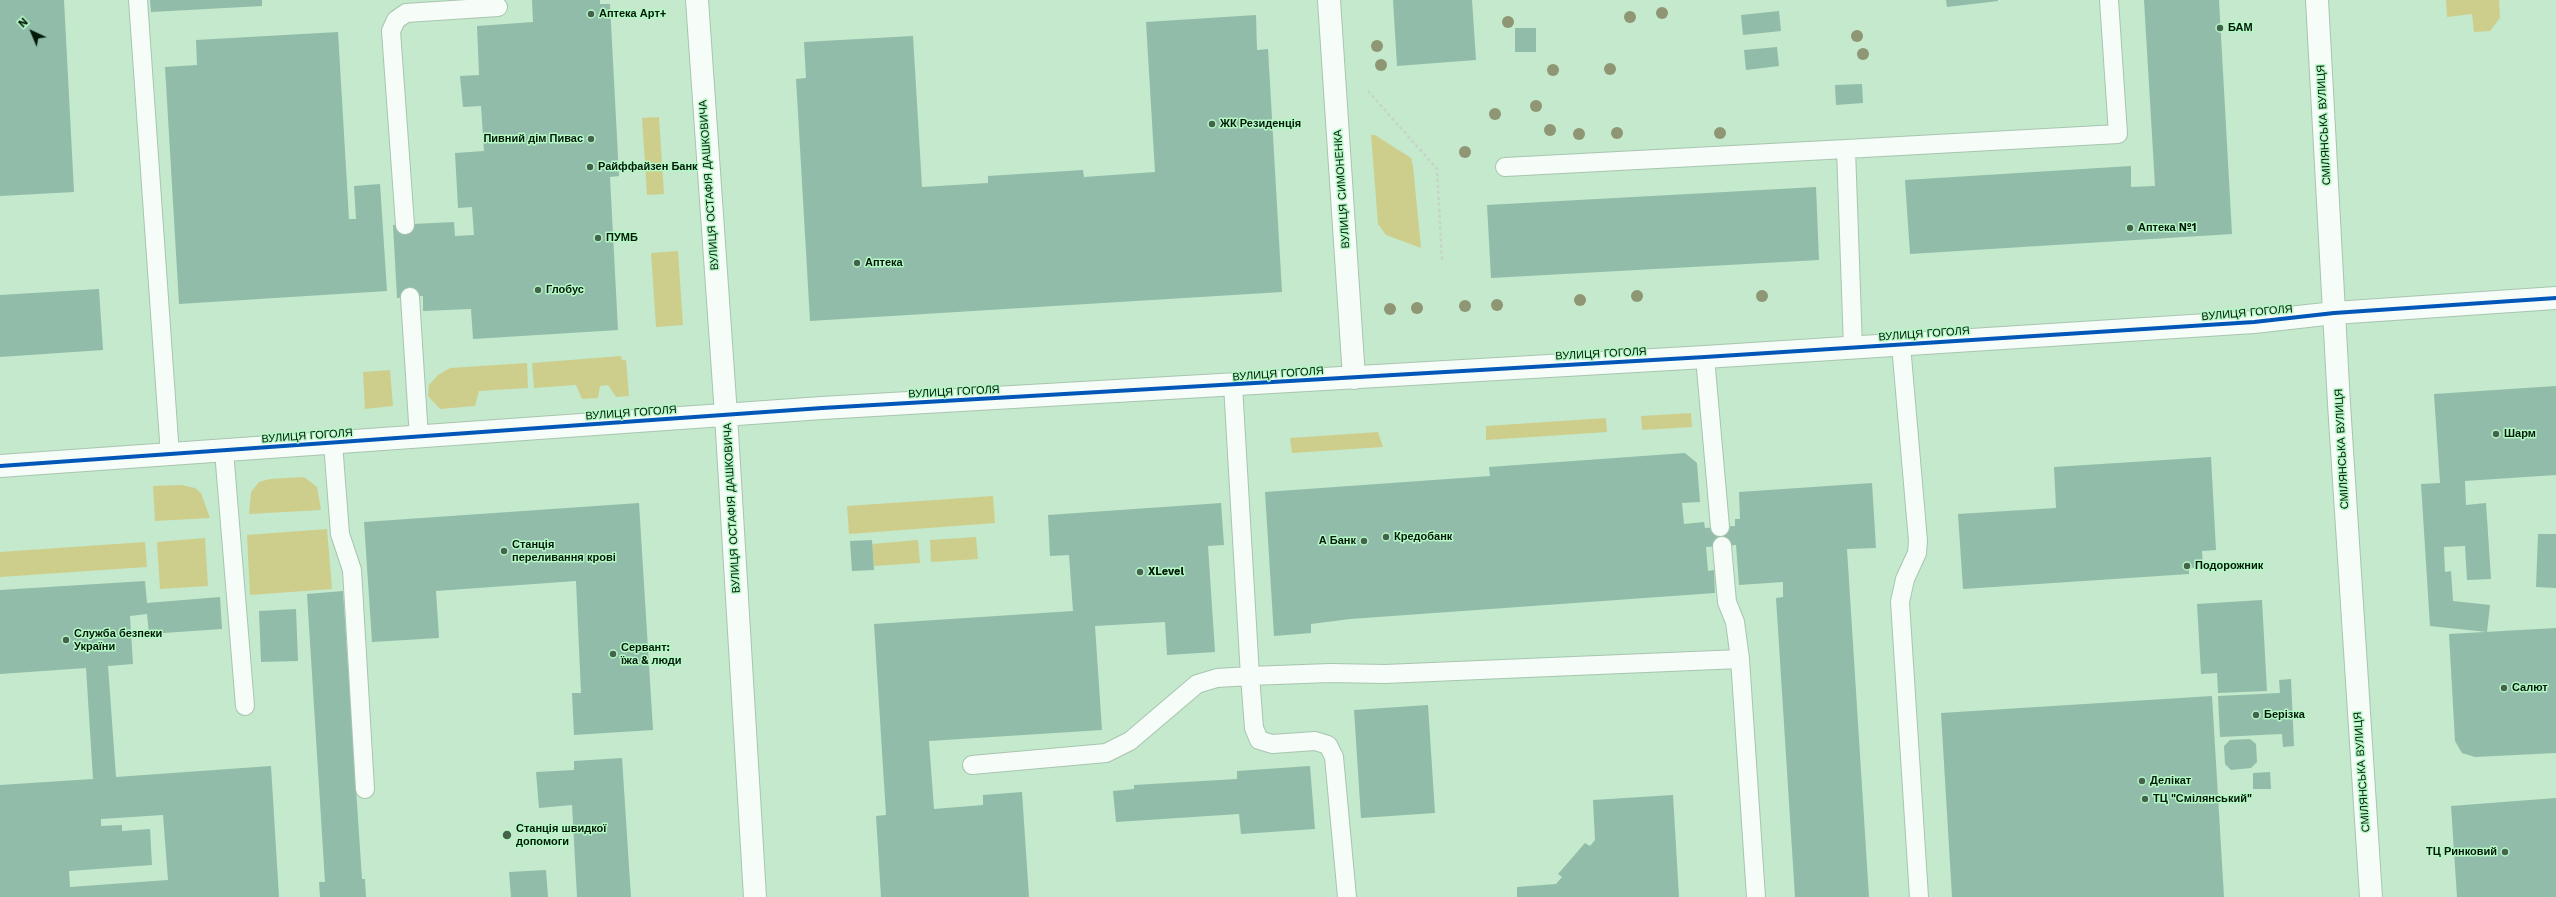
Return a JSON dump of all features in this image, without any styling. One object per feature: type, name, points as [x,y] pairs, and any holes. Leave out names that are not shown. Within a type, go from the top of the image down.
[{"type":"street","name":"ВУЛИЦЯ ОСТАФІЯ ДАШКОВИЧА","points":[[697,0],[726,415],[756,897]]},
{"type":"street","name":"ВУЛИЦЯ СИМОНЕНКА","points":[[1329,0],[1354,378]]},
{"type":"street","name":"СМІЛЯНСЬКА ВУЛИЦЯ","points":[[2317,0],[2334,313],[2371,897]]},
{"type":"street","name":"ВУЛИЦЯ ГОГОЛЯ","points":[[0,466],[419,438],[726,415],[1853,348],[2254,322],[2334,313],[2556,298]]},
{"type":"lane","points":[[138,0],[170,455]]},
{"type":"lane","points":[[1505,167],[2118,134],[2109,0]]},
{"type":"lane","points":[[405,225],[391,31],[396,20],[406,13],[498,7]]},
{"type":"lane","points":[[1846,149],[1853,348]]},
{"type":"lane","points":[[410,297],[419,438]]},
{"type":"lane","points":[[1901,344],[1918,541],[1917,553],[1905,579],[1900,602],[1919,897]]},
{"type":"lane","points":[[1705,357],[1720,527]]},
{"type":"lane","points":[[1233,385],[1254,728],[1259,740],[1272,744],[1315,741],[1328,745],[1334,757],[1347,897]]},
{"type":"lane","points":[[333,443],[340,534],[352,570],[365,789]]},
{"type":"lane","points":[[224,451],[245,706]]},
{"type":"lane","points":[[1722,546],[1727,602],[1735,622],[1740,659],[1756,897]]},
{"type":"lane","points":[[972,765],[1106,753],[1130,741],[1197,684],[1217,678],[1330,673],[1385,674],[1740,659]]},
{"type":"path","points":[[1362,85],[1437,169],[1442,260]]},
{"type":"green space","points":[[2446,0],[2499,0],[2500,18],[2490,31],[2474,32],[2472,14],[2447,17]]},
{"type":"green space","points":[[659,117],[664,194],[647,195],[642,118]]},
{"type":"green space","points":[[1371,135],[1375,135],[1411,158],[1421,248],[1386,235],[1378,224]]},
{"type":"green space","points":[[678,251],[683,325],[656,327],[651,253]]},
{"type":"green space","points":[[621,356],[622,360],[626,360],[629,396],[616,397],[608,385],[600,386],[598,398],[582,399],[576,385],[534,388],[532,363]]},
{"type":"green space","points":[[527,363],[528,388],[479,391],[475,406],[440,409],[428,396],[429,385],[438,375],[450,368]]},
{"type":"green space","points":[[390,370],[393,406],[365,409],[363,372]]},
{"type":"green space","points":[[1691,413],[1692,427],[1642,430],[1641,416]]},
{"type":"green space","points":[[1606,418],[1607,432],[1486,440],[1486,426]]},
{"type":"green space","points":[[1378,432],[1383,447],[1292,453],[1290,438]]},
{"type":"green space","points":[[304,477],[317,487],[321,510],[249,514],[251,492],[259,482],[270,479]]},
{"type":"green space","points":[[182,485],[195,488],[201,493],[210,518],[155,521],[153,486]]},
{"type":"green space","points":[[993,496],[995,523],[849,534],[847,506]]},
{"type":"green space","points":[[327,529],[332,589],[250,595],[247,535]]},
{"type":"green space","points":[[976,537],[978,559],[931,562],[930,540]]},
{"type":"green space","points":[[205,538],[208,586],[160,589],[157,542]]},
{"type":"green space","points":[[918,540],[920,563],[874,566],[872,544]]},
{"type":"green space","points":[[145,542],[147,567],[0,577],[0,552]]},
{"type":"building","points":[[0,0],[64,0],[74,192],[0,196]]},
{"type":"building","points":[[150,0],[262,0],[262,6],[151,12]]},
{"type":"building","points":[[532,0],[600,0],[600,4],[610,4],[619,176],[610,177],[618,330],[473,339],[471,309],[423,311],[423,296],[397,298],[393,225],[454,222],[455,236],[474,235],[472,207],[458,208],[455,153],[484,151],[481,106],[463,107],[460,76],[479,75],[477,26],[533,22]]},
{"type":"building","points":[[1393,0],[1472,0],[1476,60],[1397,66]]},
{"type":"building","points":[[1946,0],[1998,0],[1998,1],[1947,7]]},
{"type":"building","points":[[2144,0],[2219,0],[2232,234],[1910,254],[1905,180],[2131,166],[2131,187],[2155,186]]},
{"type":"building","points":[[1779,11],[1781,31],[1743,35],[1741,15]]},
{"type":"building","name":"ЖК Резиденція","points":[[1256,15],[1257,50],[1268,49],[1282,292],[810,321],[796,79],[806,78],[804,42],[913,36],[922,187],[988,183],[988,176],[1083,170],[1084,177],[1155,172],[1146,22]]},
{"type":"building","points":[[1515,28],[1536,28],[1536,52],[1515,52]]},
{"type":"building","points":[[338,32],[349,219],[356,219],[354,186],[380,184],[387,291],[179,304],[165,67],[197,65],[196,40]]},
{"type":"building","points":[[1777,47],[1779,66],[1746,70],[1744,50]]},
{"type":"building","points":[[1862,84],[1863,103],[1836,105],[1835,85]]},
{"type":"building","points":[[1816,187],[1819,260],[1491,278],[1487,205]]},
{"type":"building","points":[[99,289],[103,350],[0,357],[0,295]]},
{"type":"building","points":[[2556,386],[2556,475],[2465,481],[2466,505],[2486,503],[2491,579],[2467,580],[2465,546],[2444,547],[2445,572],[2451,571],[2453,601],[2490,605],[2487,632],[2430,626],[2421,484],[2440,483],[2434,394]]},
{"type":"building","points":[[1685,453],[1697,463],[1700,502],[1682,503],[1684,524],[1704,522],[1705,528],[1735,526],[1735,519],[1740,519],[1739,492],[1872,483],[1876,548],[1847,549],[1869,897],[1795,897],[1776,598],[1783,597],[1783,582],[1739,585],[1736,545],[1706,547],[1708,571],[1714,570],[1715,593],[1350,619],[1311,624],[1311,633],[1274,636],[1265,492],[1490,476],[1489,467]]},
{"type":"building","points":[[2211,457],[2216,550],[2202,551],[2203,567],[2189,568],[2189,574],[1963,589],[1958,514],[2056,508],[2054,467]]},
{"type":"building","name":"Станція переливання крові","points":[[639,503],[653,730],[574,735],[572,693],[581,693],[576,581],[436,591],[439,638],[372,642],[364,522]]},
{"type":"building","points":[[1221,503],[1224,545],[1208,546],[1215,652],[1167,655],[1165,622],[1095,626],[1102,730],[929,741],[934,809],[983,805],[983,795],[1022,792],[1029,897],[881,897],[876,816],[886,815],[874,624],[1073,611],[1069,555],[1050,556],[1048,515]]},
{"type":"building","points":[[2538,534],[2556,534],[2556,588],[2536,587]]},
{"type":"building","points":[[872,540],[874,570],[852,571],[850,541]]},
{"type":"building","points":[[145,581],[147,603],[220,597],[222,629],[149,634],[147,614],[130,616],[133,664],[108,666],[116,777],[271,766],[279,897],[0,897],[0,785],[93,779],[86,668],[0,674],[0,590]],"holes":[[[163,815],[168,880],[70,887],[69,871],[152,865],[150,829],[122,831],[122,825],[101,826],[101,819]]]},
{"type":"building","points":[[343,591],[362,879],[365,879],[366,897],[320,897],[319,882],[325,882],[307,594]]},
{"type":"building","points":[[2262,600],[2267,691],[2218,693],[2217,673],[2201,674],[2197,604]]},
{"type":"building","points":[[296,609],[298,661],[261,662],[259,611]]},
{"type":"building","name":"Салют","points":[[2556,628],[2556,753],[2475,757],[2462,753],[2455,741],[2449,634]]},
{"type":"building","name":"Берізка","points":[[2291,679],[2294,746],[2283,747],[2282,734],[2220,737],[2218,696],[2280,693],[2279,680]]},
{"type":"building","points":[[2212,696],[2224,897],[1952,897],[1941,713]]},
{"type":"building","points":[[1428,705],[1435,813],[1361,818],[1354,710]]},
{"type":"building","points":[[2250,739],[2256,744],[2257,762],[2251,768],[2231,770],[2225,764],[2224,746],[2230,740]]},
{"type":"building","points":[[622,758],[631,897],[577,897],[572,805],[539,808],[536,772],[574,770],[574,761]]},
{"type":"building","points":[[1310,766],[1315,829],[1241,834],[1239,814],[1116,822],[1113,791],[1134,789],[1134,785],[1237,779],[1237,771]]},
{"type":"building","points":[[2270,772],[2271,789],[2253,789],[2253,773]]},
{"type":"building","points":[[1673,795],[1679,897],[1517,897],[1517,887],[1556,884],[1562,877],[1558,874],[1585,843],[1590,846],[1595,840],[1593,800]]},
{"type":"building","name":"ТЦ Ринковий","points":[[2556,798],[2556,897],[2457,897],[2451,806]]},
{"type":"building","points":[[546,870],[548,897],[511,897],[509,872]]},
{"type":"cycle path","points":[[0,466],[822,408],[1705,357],[2254,322],[2334,313],[2556,298]]},
{"type":"place","name":"Аптека Арт+","points":[[591,14]]},
{"type":"place","name":"БАМ","points":[[2220,28]]},
{"type":"place","name":"ЖК Резиденція","points":[[1212,124]]},
{"type":"place","name":"Пивний дім Пивас","points":[[591,139]]},
{"type":"place","name":"Райффайзен Банк","points":[[590,167]]},
{"type":"place","name":"Аптека №1","points":[[2130,228]]},
{"type":"place","name":"ПУМБ","points":[[598,238]]},
{"type":"place","name":"Аптека","points":[[857,263]]},
{"type":"place","name":"Глобус","points":[[538,290]]},
{"type":"place","name":"Шарм","points":[[2496,434]]},
{"type":"place","name":"Кредобанк","points":[[1386,537]]},
{"type":"place","name":"А Банк","points":[[1364,541]]},
{"type":"place","name":"Станція переливання крові","points":[[504,551]]},
{"type":"place","name":"Подорожник","points":[[2187,566]]},
{"type":"place","name":"XLevel","points":[[1140,572]]},
{"type":"place","name":"Служба безпеки України","points":[[66,640]]},
{"type":"place","name":"Сервант: їжа & люди","points":[[613,654]]},
{"type":"place","name":"Салют","points":[[2504,688]]},
{"type":"place","name":"Берізка","points":[[2256,715]]},
{"type":"place","name":"Делікат","points":[[2142,781]]},
{"type":"place","name":"ТЦ \"Смілянський\"","points":[[2145,799]]},
{"type":"place","name":"Станція швидкої допомоги","points":[[507,835]]},
{"type":"place","name":"ТЦ Ринковий","points":[[2505,852]]}]
